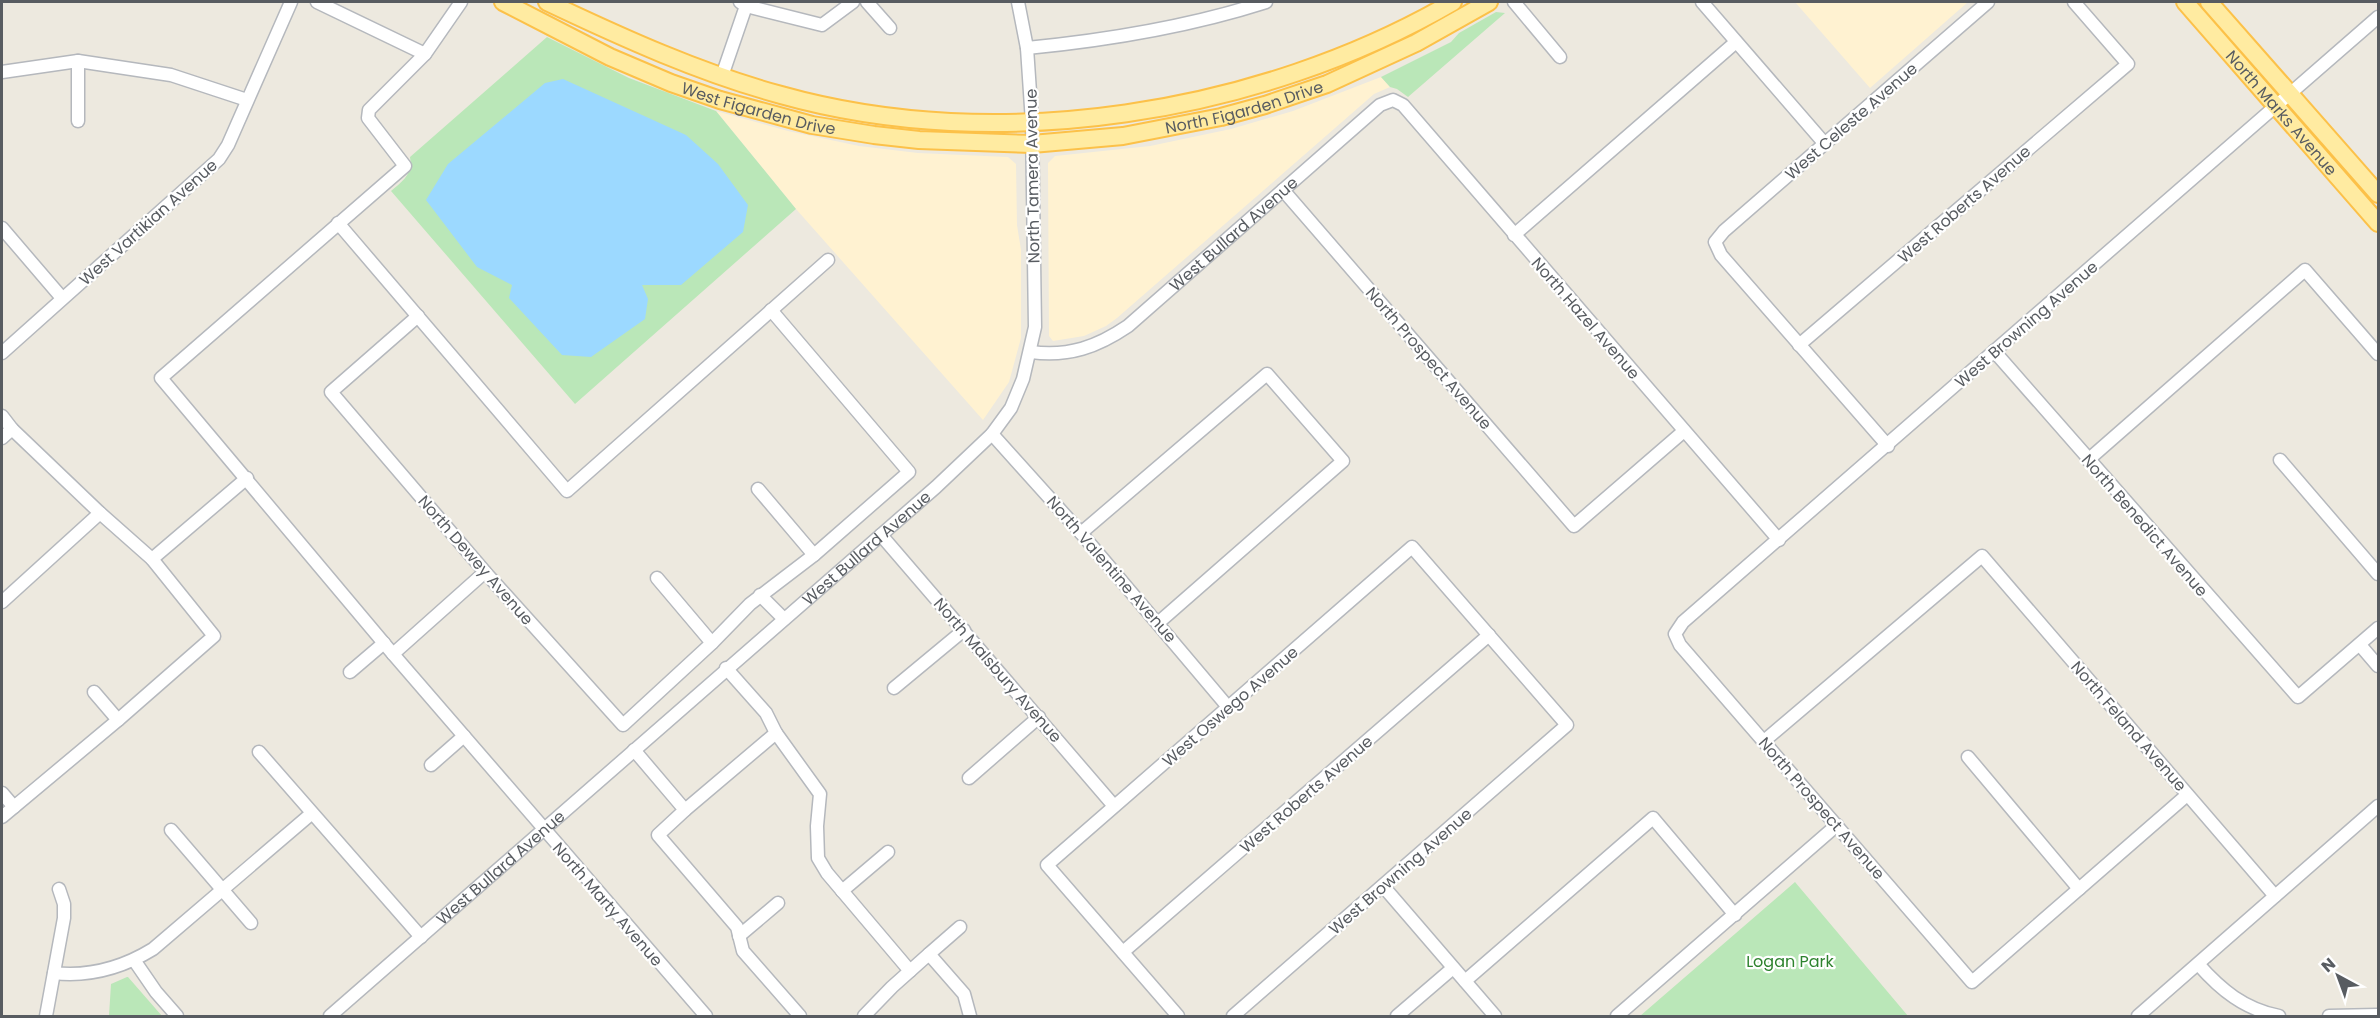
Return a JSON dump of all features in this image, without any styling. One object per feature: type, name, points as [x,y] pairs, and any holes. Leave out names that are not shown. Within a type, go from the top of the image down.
[{"type":"main road","name":"West Figarden Drive","points":[[503,2],[610,57],[671,83],[720,100],[812,125],[919,140],[1032,144]]},
{"type":"main road","name":"West Figarden Drive","points":[[547,2],[671,59],[781,95],[833,107],[894,117],[978,122],[1032,122]]},
{"type":"main road","points":[[1433,7],[1453,2]]},
{"type":"main road","points":[[1444,28],[1489,2]]},
{"type":"main road","name":"North Marks Avenue","points":[[2186,2],[2379,224]]},
{"type":"main road","name":"North Marks Avenue","points":[[2209,2],[2379,194]]},
{"type":"main road","name":"North Figarden Drive","points":[[1032,122],[1142,112],[1289,76],[1342,56],[1433,7]]},
{"type":"main road","name":"North Figarden Drive","points":[[1032,144],[1123,136],[1221,117],[1265,105],[1327,84],[1444,28]]},
{"type":"street","name":"West Vartikian Avenue","points":[[2,353],[219,159],[228,145],[291,2]]},
{"type":"street","points":[[317,2],[425,54]]},
{"type":"street","points":[[462,2],[425,54],[369,110],[368,118],[405,166],[338,223],[567,490],[828,260]]},
{"type":"street","points":[[722,76],[743,4],[822,25],[853,2]]},
{"type":"street","points":[[867,2],[890,28]]},
{"type":"street","name":"North Tamera Avenue","points":[[1018,2],[1027,48],[1032,122],[1035,327],[1031,352]]},
{"type":"street","points":[[1027,48],[1092,42],[1154,31],[1221,16],[1266,2]]},
{"type":"street","points":[[1514,2],[1560,57]]},
{"type":"street","points":[[1702,2],[1825,144]]},
{"type":"street","name":"West Celeste Avenue","points":[[1799,345],[1721,255],[1715,242],[1724,231],[1988,2]]},
{"type":"street","name":"West Roberts Avenue","points":[[1799,345],[2128,64],[2074,2]]},
{"type":"street","points":[[1433,7],[1444,28]]},
{"type":"street","name":"West Browning Avenue","points":[[1675,634],[1683,622],[2379,17]]},
{"type":"street","points":[[1515,235],[1736,42]]},
{"type":"street","points":[[78,61],[78,121]]},
{"type":"street","points":[[2,72],[78,61],[171,75],[247,100]]},
{"type":"street","name":"North Hazel Avenue","points":[[1393,100],[1403,105],[1779,540]]},
{"type":"street","name":"West Bullard Avenue","points":[[330,1017],[936,487],[992,435],[1011,408],[1031,352],[1066,354],[1087,349],[1107,340],[1128,326],[1380,105],[1393,100]]},
{"type":"street","name":"North Prospect Avenue","points":[[1283,190],[1574,526],[1684,431]]},
{"type":"street","name":"North Marty Avenue","points":[[338,223],[161,378],[393,654],[706,1017]]},
{"type":"street","points":[[2,228],[62,298]]},
{"type":"street","points":[[2088,460],[2305,270],[2379,354]]},
{"type":"street","name":"West Bullard Avenue","points":[[623,725],[760,595],[814,555],[909,472],[771,310]]},
{"type":"street","name":"North Dewey Avenue","points":[[418,316],[331,392],[485,572],[623,725]]},
{"type":"street","points":[[1799,345],[1888,446]]},
{"type":"street","name":"North Benedict Avenue","points":[[1994,351],[2298,697],[2360,645]]},
{"type":"street","points":[[1081,532],[1267,374],[1343,461],[1158,623]]},
{"type":"street","points":[[2,416],[12,429],[100,513],[152,559],[214,636],[2,817]]},
{"type":"street","points":[[2,438],[12,429]]},
{"type":"street","name":"North Valentine Avenue","points":[[992,435],[1081,532],[1228,707]]},
{"type":"street","points":[[2280,460],[2379,574]]},
{"type":"street","points":[[152,559],[247,478]]},
{"type":"street","points":[[758,489],[814,555]]},
{"type":"street","points":[[2,602],[100,513]]},
{"type":"street","name":"North Malsbury Avenue","points":[[881,535],[1114,806]]},
{"type":"street","name":"West Oswego Avenue","points":[[1123,952],[1047,865],[1412,547],[1490,635]]},
{"type":"street","name":"North Feland Avenue","points":[[1764,741],[1983,556],[2275,896]]},
{"type":"street","points":[[393,654],[485,572]]},
{"type":"street","points":[[657,578],[712,643]]},
{"type":"street","points":[[760,595],[784,619]]},
{"type":"street","points":[[2379,628],[2360,645],[2379,666]]},
{"type":"street","points":[[894,688],[964,630]]},
{"type":"street","name":"North Prospect Avenue","points":[[1675,634],[1680,645],[1972,982],[2079,889]]},
{"type":"street","name":"West Roberts Avenue","points":[[1123,952],[1490,635]]},
{"type":"street","name":"West Browning Avenue","points":[[1233,1017],[1567,725],[1490,635]]},
{"type":"street","points":[[350,672],[384,643]]},
{"type":"street","points":[[726,669],[766,713],[776,733],[820,794],[817,826],[818,858],[842,891],[910,971]]},
{"type":"street","points":[[94,692],[118,720]]},
{"type":"street","points":[[969,778],[1039,717]]},
{"type":"street","points":[[776,733],[658,835],[736,927],[743,951],[800,1017]]},
{"type":"street","points":[[430,765],[464,736]]},
{"type":"street","points":[[634,750],[685,810]]},
{"type":"street","points":[[258,752],[421,937]]},
{"type":"street","points":[[1968,757],[2079,889],[2187,795]]},
{"type":"street","points":[[2,793],[14,807]]},
{"type":"street","points":[[2138,1017],[2379,806]]},
{"type":"street","points":[[54,973],[87,974],[110,969],[134,960],[153,949],[311,814]]},
{"type":"street","points":[[1465,981],[1653,818],[1735,915]]},
{"type":"street","points":[[1617,1017],[1838,825]]},
{"type":"street","points":[[171,830],[251,923]]},
{"type":"street","points":[[842,891],[888,852]]},
{"type":"street","points":[[1383,886],[1495,1017]]},
{"type":"street","points":[[46,1017],[64,918],[64,904],[59,889]]},
{"type":"street","points":[[739,936],[778,903]]},
{"type":"street","points":[[864,1017],[910,971],[960,927]]},
{"type":"street","points":[[1123,952],[1178,1017]]},
{"type":"street","points":[[929,954],[963,994],[970,1017]]},
{"type":"street","points":[[134,960],[177,1017]]},
{"type":"street","points":[[2198,964],[2225,993],[2252,1009],[2279,1017]]},
{"type":"street","points":[[1397,1017],[1453,968]]},
{"type":"street","points":[[2329,1017],[2379,1015]]},
{"type":"shaded area","points":[[1795,2],[1968,2],[1870,88]]},
{"type":"shaded area","points":[[1381,77],[1390,87],[1374,94],[1117,318],[1084,336],[1053,341],[1049,336],[1048,163],[1055,156],[1150,146],[1231,129],[1293,111]]},
{"type":"shaded area","points":[[716,111],[788,131],[859,146],[918,153],[1008,157],[1016,164],[1017,225],[1021,250],[1021,338],[1009,382],[983,420],[796,209]]},
{"type":"green space","points":[[1496,12],[1505,13],[1408,97],[1390,87],[1381,77],[1451,42],[1459,33]]},
{"type":"green space","points":[[547,37],[629,78],[716,111],[796,209],[575,404],[391,191],[408,173],[410,157]]},
{"type":"green space","name":"Logan Park","points":[[1795,882],[1908,1016],[1640,1016]]},
{"type":"green space","points":[[128,977],[162,1016],[109,1016],[111,984]]},
{"type":"water","points":[[563,79],[686,135],[718,164],[748,205],[743,232],[681,285],[642,285],[648,299],[645,319],[591,357],[562,355],[509,298],[512,285],[477,267],[426,200],[448,164],[545,83]]}]
